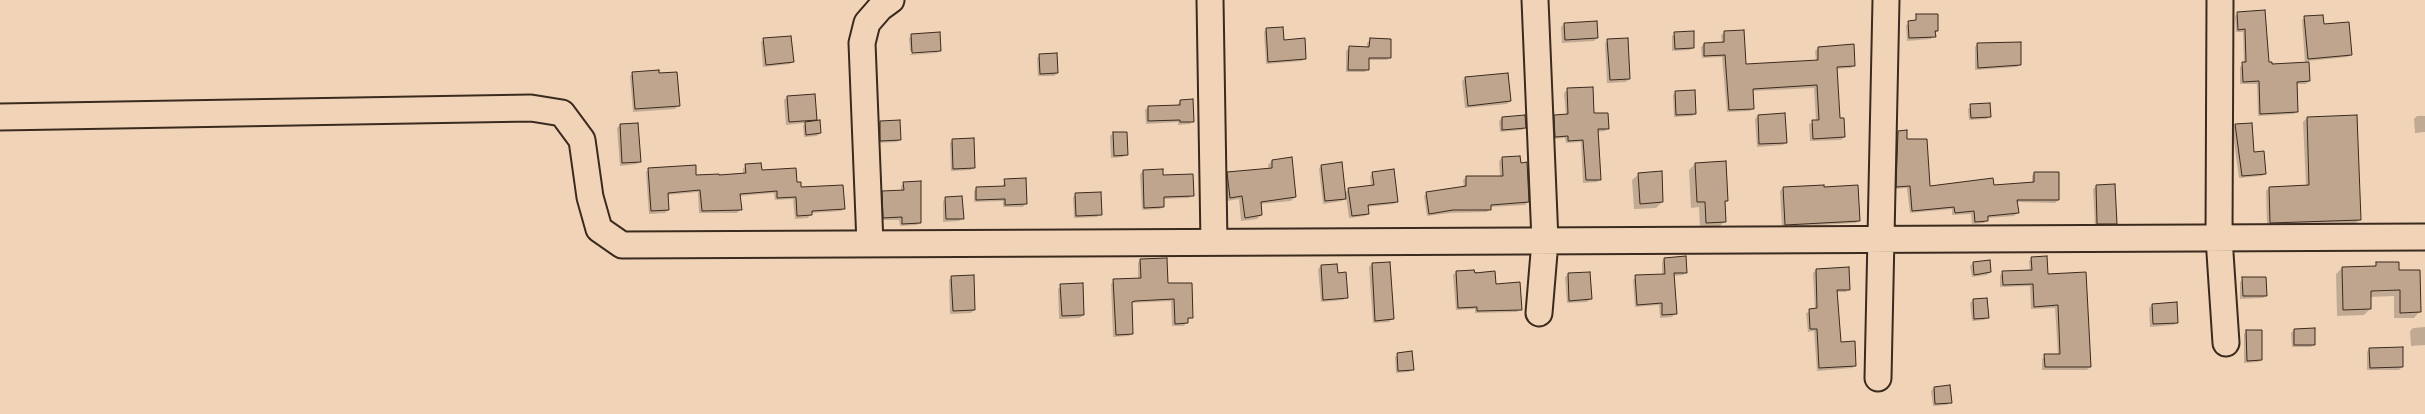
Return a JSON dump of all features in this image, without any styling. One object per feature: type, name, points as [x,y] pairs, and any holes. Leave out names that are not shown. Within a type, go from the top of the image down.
[{"type":"street","points":[[870,244],[862,43],[868,23],[880,8],[891,0]]},
{"type":"street","points":[[1210,0],[1214,242]]},
{"type":"street","points":[[1534,0],[1544,241],[1539,313]]},
{"type":"street","points":[[1878,378],[1886,0]]},
{"type":"street","points":[[2220,0],[2219,238],[2226,343]]},
{"type":"street","points":[[0,117],[532,108],[562,113],[582,140],[590,197],[599,229],[622,245],[2425,237]]},
{"type":"building","points":[[2265,10],[2269,62],[2272,62],[2272,64],[2309,62],[2310,81],[2297,82],[2298,112],[2260,114],[2259,81],[2243,82],[2242,62],[2246,62],[2245,29],[2238,30],[2237,12]]},
{"type":"building","points":[[1916,14],[1938,14],[1938,31],[1935,31],[1936,37],[1909,38],[1908,21],[1916,20]]},
{"type":"building","points":[[2323,15],[2324,24],[2349,22],[2352,55],[2308,59],[2304,16]]},
{"type":"building","points":[[1597,21],[1598,38],[1565,40],[1564,23]]},
{"type":"building","points":[[1283,27],[1284,40],[1305,38],[1306,59],[1268,62],[1266,28]]},
{"type":"building","points":[[1744,30],[1746,64],[1818,60],[1818,47],[1854,44],[1855,66],[1837,67],[1840,118],[1844,118],[1845,137],[1813,139],[1812,120],[1819,120],[1817,85],[1753,89],[1754,109],[1729,110],[1725,55],[1704,56],[1704,43],[1724,42],[1724,31]]},
{"type":"building","points":[[1694,31],[1694,48],[1675,49],[1674,32]]},
{"type":"building","points":[[940,32],[941,51],[912,53],[911,34]]},
{"type":"building","points":[[791,36],[794,62],[766,65],[763,38]]},
{"type":"building","points":[[1370,38],[1391,39],[1391,58],[1369,58],[1369,70],[1348,70],[1349,46],[1369,47]]},
{"type":"building","points":[[1628,38],[1630,79],[1610,80],[1607,39]]},
{"type":"building","points":[[2021,42],[2021,65],[1978,68],[1977,43]]},
{"type":"building","points":[[1057,53],[1058,73],[1040,74],[1039,54]]},
{"type":"building","points":[[659,70],[659,73],[677,72],[680,106],[635,109],[632,72]]},
{"type":"building","points":[[1508,73],[1511,101],[1468,106],[1465,77]]},
{"type":"building","points":[[1593,87],[1594,113],[1608,113],[1609,129],[1598,129],[1601,180],[1586,180],[1583,140],[1568,141],[1568,136],[1555,137],[1554,115],[1568,114],[1567,88]]},
{"type":"building","points":[[1695,90],[1696,114],[1676,115],[1675,91]]},
{"type":"building","points":[[815,94],[817,120],[789,122],[787,96]]},
{"type":"building","points":[[1193,99],[1194,122],[1180,122],[1180,120],[1148,121],[1148,106],[1180,105],[1180,100]]},
{"type":"building","points":[[1990,103],[1991,117],[1971,118],[1970,104]]},
{"type":"building","points":[[1785,113],[1787,143],[1759,144],[1758,115]]},
{"type":"building","points":[[1525,115],[1526,128],[1502,130],[1502,117]]},
{"type":"building","points":[[2357,115],[2361,220],[2270,223],[2269,187],[2309,185],[2307,117]]},
{"type":"building","points":[[820,120],[821,133],[806,135],[805,122]]},
{"type":"building","points":[[900,120],[901,140],[880,141],[880,121]]},
{"type":"building","points":[[638,123],[641,162],[622,163],[620,124]]},
{"type":"building","points":[[2252,123],[2254,152],[2264,151],[2266,174],[2242,176],[2235,124]]},
{"type":"building","points":[[1907,130],[1907,139],[1927,139],[1930,186],[1993,178],[1994,185],[2034,182],[2034,172],[2059,172],[2059,200],[2017,200],[2019,213],[1988,216],[1988,221],[1975,222],[1974,211],[1955,213],[1954,207],[1912,211],[1910,186],[1896,187],[1898,131]]},
{"type":"building","points":[[1113,132],[1127,132],[1128,155],[1114,156]]},
{"type":"building","points":[[974,138],[975,168],[953,169],[952,139]]},
{"type":"building","points":[[1520,156],[1521,163],[1527,162],[1529,202],[1491,205],[1491,210],[1453,210],[1429,214],[1426,192],[1466,186],[1466,176],[1503,176],[1502,157]]},
{"type":"building","points":[[1292,157],[1296,197],[1261,202],[1262,215],[1245,218],[1242,196],[1230,198],[1227,172],[1272,168],[1272,160]]},
{"type":"building","points":[[1726,161],[1728,201],[1725,201],[1726,222],[1706,223],[1705,202],[1697,202],[1695,163]]},
{"type":"building","points":[[1342,162],[1346,199],[1325,201],[1321,165]]},
{"type":"building","points":[[761,163],[762,170],[796,168],[797,182],[801,182],[801,187],[843,185],[845,209],[812,211],[812,215],[797,216],[796,197],[777,198],[777,191],[740,194],[742,210],[702,211],[700,190],[668,193],[669,210],[651,211],[648,168],[696,165],[696,175],[719,175],[746,173],[745,164]]},
{"type":"building","points":[[1163,169],[1163,175],[1193,174],[1194,196],[1164,197],[1164,207],[1144,208],[1143,170]]},
{"type":"building","points":[[1394,169],[1398,202],[1368,205],[1369,214],[1352,216],[1348,188],[1374,185],[1372,172]]},
{"type":"building","points":[[1662,171],[1663,202],[1640,204],[1638,173]]},
{"type":"building","points":[[1026,178],[1027,204],[1005,205],[1005,199],[976,200],[976,187],[1005,186],[1004,179]]},
{"type":"building","points":[[921,181],[921,223],[902,224],[902,217],[883,218],[882,191],[904,190],[903,182]]},
{"type":"building","points":[[2115,184],[2117,224],[2097,224],[2096,185]]},
{"type":"building","points":[[1824,185],[1824,187],[1858,185],[1860,221],[1785,225],[1783,187]]},
{"type":"building","points":[[1101,192],[1102,215],[1076,216],[1075,193]]},
{"type":"building","points":[[962,196],[964,219],[946,219],[945,197]]},
{"type":"building","points":[[1686,256],[1687,273],[1674,273],[1677,314],[1662,315],[1662,303],[1637,305],[1635,275],[1665,274],[1664,258]]},
{"type":"building","points":[[2047,256],[2048,274],[2086,272],[2091,367],[2045,367],[2044,354],[2060,354],[2058,305],[2034,307],[2033,284],[2003,285],[2002,271],[2032,270],[2031,257]]},
{"type":"building","points":[[1167,258],[1168,283],[1192,283],[1193,318],[1188,318],[1188,323],[1175,324],[1174,299],[1135,301],[1132,302],[1133,334],[1116,335],[1113,279],[1141,278],[1140,259]]},
{"type":"building","points":[[1990,260],[1991,272],[1974,275],[1973,262]]},
{"type":"building","points":[[1390,262],[1394,319],[1375,321],[1372,263]]},
{"type":"building","points":[[2376,262],[2399,262],[2399,270],[2420,270],[2421,312],[2400,313],[2400,290],[2371,291],[2371,309],[2343,310],[2342,267],[2376,266]]},
{"type":"building","points":[[1337,264],[1338,273],[1346,272],[1348,298],[1323,300],[1321,265]]},
{"type":"building","points":[[1849,267],[1850,290],[1837,290],[1841,342],[1855,341],[1856,366],[1819,368],[1817,329],[1810,329],[1809,309],[1817,308],[1816,269]]},
{"type":"building","points":[[1474,270],[1475,273],[1495,271],[1496,284],[1520,282],[1522,310],[1477,311],[1477,307],[1458,308],[1456,271]]},
{"type":"building","points":[[1590,272],[1592,299],[1569,301],[1568,273]]},
{"type":"building","points":[[974,275],[975,310],[953,311],[951,276]]},
{"type":"building","points":[[2242,277],[2266,277],[2267,296],[2243,296]]},
{"type":"building","points":[[1083,283],[1084,315],[1062,316],[1060,284]]},
{"type":"building","points":[[1987,298],[1989,318],[1974,319],[1973,299]]},
{"type":"building","points":[[2177,302],[2178,323],[2153,324],[2152,304]]},
{"type":"building","points":[[2315,328],[2315,345],[2294,345],[2294,329]]},
{"type":"building","points":[[2246,330],[2262,330],[2262,360],[2247,361]]},
{"type":"building","points":[[2403,347],[2403,367],[2370,368],[2369,348]]},
{"type":"building","points":[[1412,351],[1414,370],[1398,371],[1397,353]]},
{"type":"building","points":[[1950,385],[1952,403],[1935,404],[1934,387]]}]
